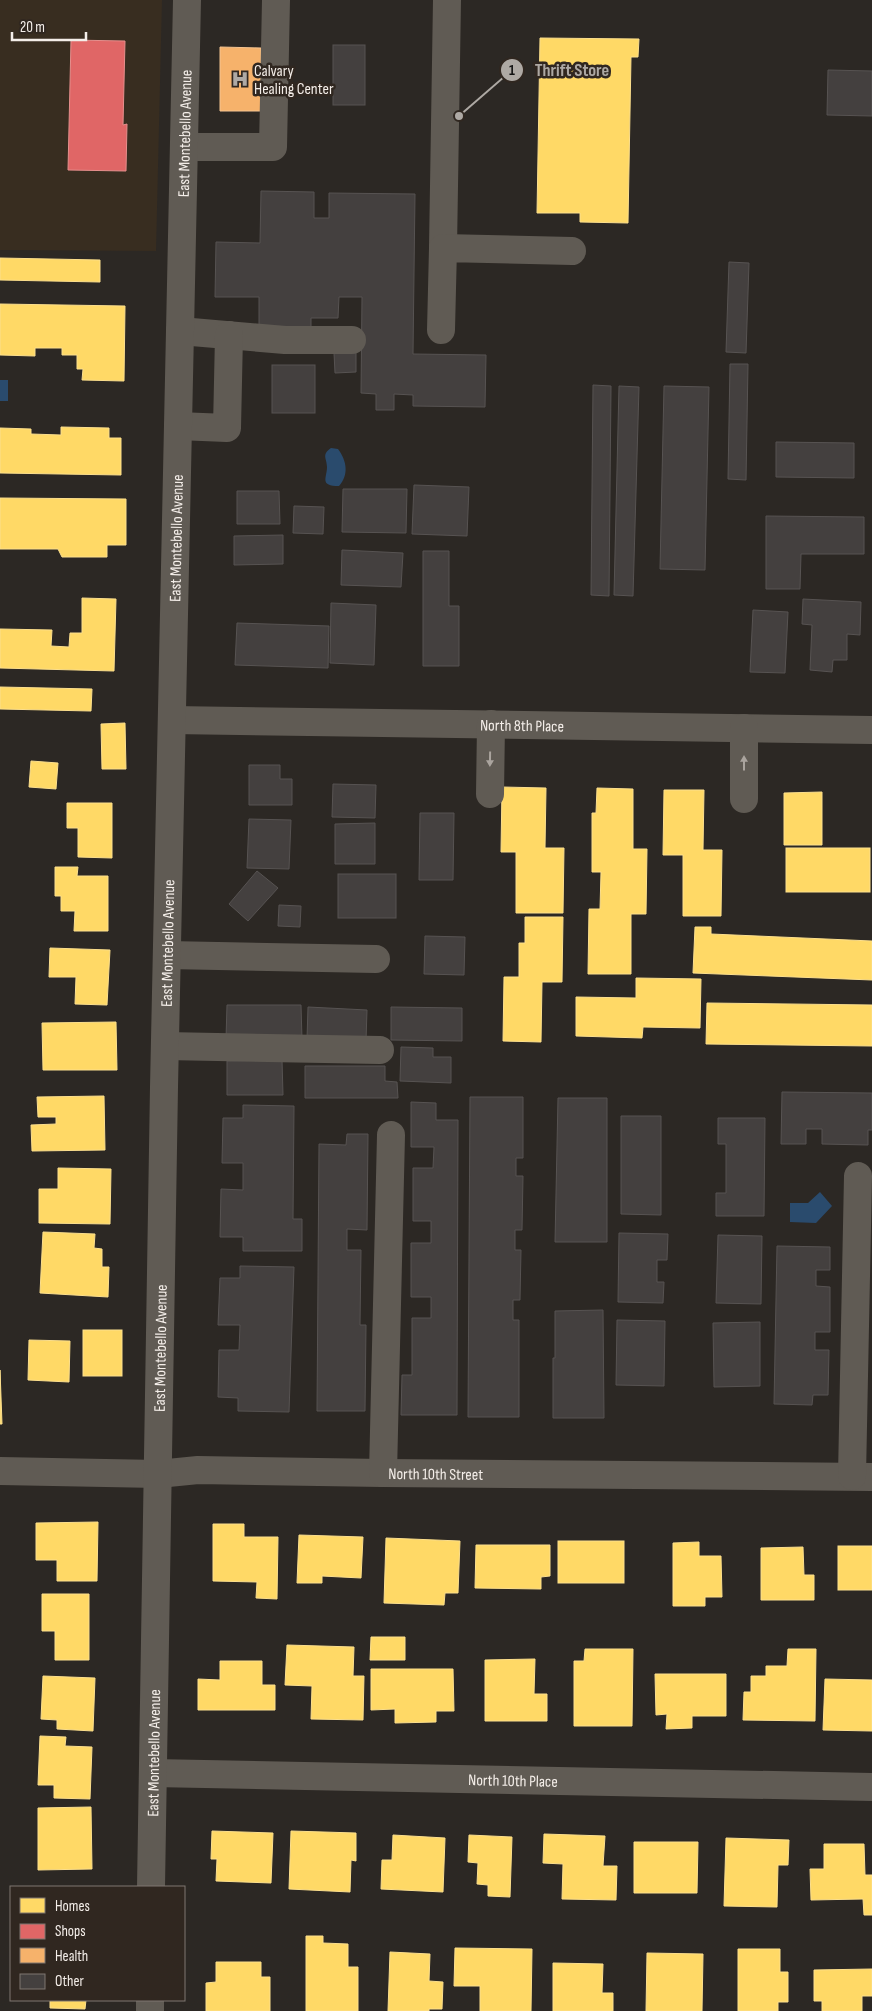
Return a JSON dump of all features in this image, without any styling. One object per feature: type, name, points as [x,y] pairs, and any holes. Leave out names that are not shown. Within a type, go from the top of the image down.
[{"type":"street","name":"East Montebello Avenue","points":[[151,1886],[165,1046],[186,0]]},
{"type":"street","points":[[184,147],[273,147],[276,0]]},
{"type":"street","points":[[441,330],[447,0]]},
{"type":"street","points":[[443,248],[572,251]]},
{"type":"street","points":[[180,331],[285,340],[352,340]]},
{"type":"street","points":[[178,426],[227,428],[229,335]]},
{"type":"street","name":"North 8th Place","points":[[172,720],[872,730]]},
{"type":"street","points":[[490,794],[491,724]]},
{"type":"street","points":[[744,728],[744,799]]},
{"type":"street","points":[[167,955],[376,959]]},
{"type":"street","points":[[165,1046],[380,1050]]},
{"type":"street","points":[[383,1473],[391,1135]]},
{"type":"street","points":[[858,1176],[862,1477]]},
{"type":"street","name":"North 10th Street","points":[[0,1471],[158,1474],[198,1470],[862,1477]]},
{"type":"street","name":"North 10th Place","points":[[153,1773],[872,1787]]},
{"type":"shaded area","points":[[0,0],[162,0],[156,251],[0,250]]},
{"type":"water","points":[[0,380],[8,380],[8,401],[0,401]]},
{"type":"water","points":[[331,448],[338,449],[345,463],[344,477],[339,486],[326,483],[327,467],[325,455]]},
{"type":"water","points":[[820,1192],[832,1206],[816,1223],[790,1222],[790,1203],[808,1203]]},
{"type":"building: Homes","points":[[540,38],[639,39],[638,57],[631,57],[628,223],[580,222],[580,213],[537,213]]},
{"type":"building: Homes","points":[[0,258],[100,260],[100,282],[0,280]]},
{"type":"building: Homes","points":[[0,304],[125,306],[124,381],[82,380],[83,369],[77,369],[77,355],[62,355],[62,348],[35,348],[35,356],[0,355]]},
{"type":"building: Homes","points":[[61,427],[109,428],[109,438],[121,438],[121,475],[0,473],[0,428],[31,429],[31,434],[61,435]]},
{"type":"building: Homes","points":[[0,498],[126,499],[126,545],[107,545],[107,557],[62,557],[58,549],[0,549]]},
{"type":"building: Homes","points":[[82,598],[116,599],[114,671],[0,668],[0,629],[52,630],[51,646],[69,647],[70,633],[82,633]]},
{"type":"building: Homes","points":[[0,687],[92,689],[91,711],[0,709]]},
{"type":"building: Homes","points":[[125,723],[126,769],[102,769],[101,724]]},
{"type":"building: Homes","points":[[31,761],[58,763],[56,789],[29,787]]},
{"type":"building: Homes","points":[[502,787],[546,788],[545,848],[564,848],[563,913],[516,913],[516,852],[501,852]]},
{"type":"building: Homes","points":[[597,788],[633,789],[633,849],[647,849],[646,914],[631,914],[631,974],[588,974],[589,909],[600,909],[601,872],[592,872],[592,813],[596,813]]},
{"type":"building: Homes","points":[[664,790],[704,790],[703,850],[722,850],[721,916],[683,916],[683,855],[663,855]]},
{"type":"building: Homes","points":[[822,792],[822,845],[784,845],[784,793]]},
{"type":"building: Homes","points":[[67,803],[112,803],[112,858],[78,857],[78,828],[67,828]]},
{"type":"building: Homes","points":[[786,848],[870,848],[870,892],[786,892]]},
{"type":"building: Homes","points":[[55,867],[78,867],[77,876],[108,876],[108,931],[74,931],[75,911],[61,911],[61,896],[55,896]]},
{"type":"building: Homes","points":[[525,917],[563,917],[562,982],[542,982],[541,1042],[503,1041],[504,977],[519,977],[519,943],[525,943]]},
{"type":"building: Homes","points":[[695,927],[711,927],[711,934],[872,941],[872,980],[693,973]]},
{"type":"building: Homes","points":[[50,948],[110,950],[107,1005],[75,1004],[76,977],[49,977]]},
{"type":"building: Homes","points":[[636,978],[701,979],[700,1028],[643,1027],[642,1038],[576,1036],[576,997],[636,998]]},
{"type":"building: Homes","points":[[707,1003],[872,1005],[872,1046],[706,1044]]},
{"type":"building: Homes","points":[[116,1022],[117,1070],[43,1070],[42,1023]]},
{"type":"building: Homes","points":[[104,1096],[105,1150],[32,1151],[31,1125],[56,1124],[56,1117],[38,1117],[37,1097]]},
{"type":"building: Homes","points":[[58,1168],[111,1169],[110,1224],[39,1223],[39,1189],[58,1189]]},
{"type":"building: Homes","points":[[43,1232],[95,1234],[94,1248],[102,1249],[102,1267],[109,1267],[108,1297],[40,1293]]},
{"type":"building: Homes","points":[[83,1330],[122,1330],[122,1376],[83,1376]]},
{"type":"building: Homes","points":[[29,1340],[70,1341],[69,1382],[28,1380]]},
{"type":"building: Homes","points":[[0,1370],[2,1424],[0,1424]]},
{"type":"building: Homes","points":[[98,1522],[97,1581],[57,1581],[57,1560],[36,1560],[36,1523]]},
{"type":"building: Homes","points":[[213,1524],[244,1524],[244,1537],[278,1537],[277,1599],[256,1598],[257,1582],[213,1581]]},
{"type":"building: Homes","points":[[299,1535],[363,1537],[361,1578],[322,1576],[322,1583],[297,1583]]},
{"type":"building: Homes","points":[[386,1538],[460,1541],[458,1593],[445,1593],[444,1605],[384,1603]]},
{"type":"building: Homes","points":[[558,1541],[624,1541],[624,1583],[558,1583]]},
{"type":"building: Homes","points":[[699,1542],[699,1556],[721,1556],[722,1597],[705,1597],[705,1606],[673,1606],[673,1543]]},
{"type":"building: Homes","points":[[476,1545],[550,1545],[550,1576],[541,1577],[541,1589],[475,1588]]},
{"type":"building: Homes","points":[[838,1546],[872,1546],[872,1590],[838,1590]]},
{"type":"building: Homes","points":[[803,1547],[804,1575],[814,1575],[814,1600],[761,1600],[761,1548]]},
{"type":"building: Homes","points":[[42,1594],[89,1594],[89,1660],[55,1660],[55,1631],[42,1631]]},
{"type":"building: Homes","points":[[371,1637],[405,1637],[405,1660],[370,1660]]},
{"type":"building: Homes","points":[[287,1645],[354,1647],[353,1676],[364,1676],[363,1720],[311,1719],[312,1686],[285,1685]]},
{"type":"building: Homes","points":[[585,1649],[633,1649],[632,1726],[574,1726],[574,1661],[584,1661]]},
{"type":"building: Homes","points":[[788,1649],[816,1649],[815,1721],[743,1720],[744,1692],[751,1692],[751,1676],[766,1676],[766,1666],[787,1666]]},
{"type":"building: Homes","points":[[535,1659],[534,1694],[547,1694],[547,1721],[485,1721],[485,1660]]},
{"type":"building: Homes","points":[[220,1661],[262,1661],[262,1685],[275,1685],[275,1710],[198,1710],[198,1679],[220,1680]]},
{"type":"building: Homes","points":[[371,1669],[453,1669],[454,1711],[436,1711],[436,1722],[395,1723],[395,1709],[371,1710]]},
{"type":"building: Homes","points":[[655,1674],[726,1674],[726,1716],[692,1716],[692,1728],[666,1729],[667,1714],[656,1715]]},
{"type":"building: Homes","points":[[43,1676],[95,1678],[93,1731],[57,1729],[57,1720],[41,1719]]},
{"type":"building: Homes","points":[[825,1679],[872,1680],[872,1731],[823,1730]]},
{"type":"building: Homes","points":[[40,1736],[66,1737],[65,1746],[92,1747],[90,1799],[54,1798],[54,1785],[38,1785]]},
{"type":"building: Homes","points":[[91,1807],[92,1869],[38,1870],[38,1808]]},
{"type":"building: Homes","points":[[212,1831],[273,1833],[271,1883],[216,1881],[217,1859],[211,1859]]},
{"type":"building: Homes","points":[[291,1831],[356,1833],[356,1861],[351,1860],[350,1892],[289,1889]]},
{"type":"building: Homes","points":[[544,1834],[605,1836],[603,1866],[617,1866],[616,1900],[562,1899],[563,1864],[543,1863]]},
{"type":"building: Homes","points":[[393,1835],[445,1838],[443,1892],[381,1889],[382,1860],[392,1860]]},
{"type":"building: Homes","points":[[469,1835],[512,1837],[510,1897],[488,1896],[488,1885],[477,1884],[478,1863],[468,1862]]},
{"type":"building: Homes","points":[[726,1838],[789,1840],[788,1865],[778,1865],[777,1907],[724,1906]]},
{"type":"building: Homes","points":[[634,1842],[698,1842],[697,1893],[634,1893]]},
{"type":"building: Homes","points":[[824,1844],[864,1844],[865,1875],[872,1875],[872,1915],[864,1915],[863,1899],[811,1900],[810,1869],[824,1869]]},
{"type":"building: Homes","points":[[306,1936],[323,1936],[323,1943],[348,1944],[348,1967],[358,1967],[358,2011],[306,2011]]},
{"type":"building: Homes","points":[[455,1948],[532,1949],[531,2011],[480,2011],[480,1986],[454,1986]]},
{"type":"building: Homes","points":[[738,1949],[780,1949],[780,1972],[788,1972],[788,2002],[778,2002],[778,2011],[738,2011]]},
{"type":"building: Homes","points":[[390,1952],[430,1954],[429,1981],[443,1982],[442,2009],[429,2009],[429,2011],[388,2011]]},
{"type":"building: Homes","points":[[647,1953],[703,1954],[702,2011],[646,2011]]},
{"type":"building: Homes","points":[[216,1962],[261,1962],[261,1977],[270,1977],[270,2011],[206,2011],[206,1983],[216,1982]]},
{"type":"building: Homes","points":[[553,1963],[603,1964],[602,1993],[613,1993],[613,2011],[553,2011]]},
{"type":"building: Homes","points":[[872,1969],[872,1996],[862,1996],[862,2011],[822,2011],[822,2001],[814,2001],[814,1970]]},
{"type":"building: Homes","points":[[50,2001],[86,2001],[85,2009],[50,2008]]},
{"type":"building: Shops","points":[[71,40],[125,41],[123,125],[127,124],[126,171],[68,170]]},
{"type":"building: Health","name":"Calvary Healing Center","points":[[220,47],[261,48],[261,111],[220,111]]},
{"type":"building: Other","points":[[333,45],[365,45],[365,105],[333,105]]},
{"type":"building: Other","points":[[828,70],[872,71],[872,116],[827,115]]},
{"type":"building: Other","points":[[261,191],[314,192],[314,218],[329,218],[329,193],[415,194],[413,354],[486,355],[485,407],[413,406],[413,395],[394,394],[394,410],[376,410],[376,394],[361,393],[362,297],[339,297],[338,318],[311,318],[311,335],[259,335],[259,297],[215,297],[216,242],[260,243]]},
{"type":"building: Other","points":[[729,262],[749,263],[746,353],[726,352]]},
{"type":"building: Other","points":[[356,352],[356,372],[335,373],[334,353]]},
{"type":"building: Other","points":[[730,364],[748,364],[746,480],[728,479]]},
{"type":"building: Other","points":[[272,365],[315,365],[315,413],[272,413]]},
{"type":"building: Other","points":[[593,385],[611,386],[609,596],[591,595]]},
{"type":"building: Other","points":[[619,386],[639,387],[633,596],[614,595]]},
{"type":"building: Other","points":[[664,386],[709,387],[705,570],[660,569]]},
{"type":"building: Other","points":[[776,442],[854,443],[854,478],[776,477]]},
{"type":"building: Other","points":[[414,485],[469,487],[467,536],[412,534]]},
{"type":"building: Other","points":[[343,489],[407,489],[406,533],[342,532]]},
{"type":"building: Other","points":[[237,491],[279,491],[280,524],[237,524]]},
{"type":"building: Other","points":[[294,506],[324,507],[323,534],[293,533]]},
{"type":"building: Other","points":[[766,516],[864,517],[864,554],[801,554],[800,589],[766,589]]},
{"type":"building: Other","points":[[283,535],[283,564],[234,565],[234,536]]},
{"type":"building: Other","points":[[342,550],[403,553],[401,587],[341,585]]},
{"type":"building: Other","points":[[423,551],[449,551],[449,606],[459,606],[459,666],[423,666]]},
{"type":"building: Other","points":[[803,599],[861,602],[860,635],[847,634],[847,660],[833,660],[832,672],[810,670],[812,625],[802,624]]},
{"type":"building: Other","points":[[331,603],[376,605],[374,665],[330,663]]},
{"type":"building: Other","points":[[753,610],[788,612],[785,673],[750,672]]},
{"type":"building: Other","points":[[237,623],[329,626],[328,668],[235,665]]},
{"type":"building: Other","points":[[249,765],[280,765],[280,779],[292,779],[292,805],[249,805]]},
{"type":"building: Other","points":[[333,784],[376,785],[375,818],[332,817]]},
{"type":"building: Other","points":[[420,813],[454,813],[453,880],[419,880]]},
{"type":"building: Other","points":[[249,819],[291,820],[289,869],[247,868]]},
{"type":"building: Other","points":[[375,823],[375,864],[335,864],[335,824]]},
{"type":"building: Other","points":[[257,871],[278,888],[248,921],[229,904]]},
{"type":"building: Other","points":[[338,874],[396,874],[396,918],[338,918]]},
{"type":"building: Other","points":[[279,905],[301,906],[300,927],[278,926]]},
{"type":"building: Other","points":[[425,936],[465,937],[464,975],[424,974]]},
{"type":"building: Other","points":[[227,1005],[301,1005],[302,1039],[226,1039]]},
{"type":"building: Other","points":[[308,1007],[367,1010],[366,1041],[307,1039]]},
{"type":"building: Other","points":[[391,1007],[462,1008],[462,1041],[391,1040]]},
{"type":"building: Other","points":[[401,1047],[433,1048],[433,1057],[451,1057],[451,1083],[400,1081]]},
{"type":"building: Other","points":[[282,1060],[283,1095],[227,1095],[227,1061]]},
{"type":"building: Other","points":[[305,1066],[385,1066],[385,1081],[397,1082],[398,1098],[305,1098]]},
{"type":"building: Other","points":[[782,1092],[872,1093],[872,1130],[868,1130],[868,1145],[822,1144],[822,1129],[806,1129],[806,1144],[781,1144]]},
{"type":"building: Other","points":[[470,1097],[523,1097],[523,1158],[516,1158],[516,1176],[523,1176],[522,1230],[515,1230],[515,1250],[521,1250],[520,1300],[513,1300],[513,1320],[519,1320],[519,1417],[468,1417]]},
{"type":"building: Other","points":[[558,1098],[607,1098],[607,1242],[555,1242]]},
{"type":"building: Other","points":[[411,1102],[436,1103],[436,1120],[458,1120],[457,1415],[401,1415],[402,1375],[412,1375],[412,1318],[431,1318],[431,1297],[411,1297],[411,1243],[431,1243],[431,1221],[413,1221],[413,1168],[433,1168],[434,1147],[411,1147]]},
{"type":"building: Other","points":[[243,1105],[294,1106],[293,1219],[302,1219],[302,1251],[243,1251],[243,1237],[220,1237],[221,1189],[243,1190],[243,1163],[222,1163],[223,1118],[243,1118]]},
{"type":"building: Other","points":[[621,1116],[661,1116],[661,1215],[621,1214]]},
{"type":"building: Other","points":[[718,1118],[765,1118],[764,1216],[716,1216],[716,1193],[726,1193],[726,1144],[718,1144]]},
{"type":"building: Other","points":[[347,1134],[368,1134],[367,1230],[347,1229],[347,1250],[361,1250],[360,1325],[366,1325],[365,1411],[317,1411],[319,1144],[346,1145]]},
{"type":"building: Other","points":[[619,1233],[668,1234],[667,1260],[657,1260],[657,1282],[664,1282],[663,1303],[618,1302]]},
{"type":"building: Other","points":[[718,1235],[762,1236],[761,1304],[716,1303]]},
{"type":"building: Other","points":[[777,1246],[830,1247],[830,1270],[816,1270],[816,1286],[830,1287],[830,1332],[815,1332],[815,1350],[829,1350],[828,1395],[813,1395],[812,1405],[774,1404]]},
{"type":"building: Other","points":[[240,1266],[294,1267],[289,1412],[238,1411],[238,1398],[218,1397],[219,1350],[239,1350],[240,1325],[218,1325],[220,1278],[240,1278]]},
{"type":"building: Other","points":[[603,1310],[604,1418],[553,1418],[555,1311]]},
{"type":"building: Other","points":[[617,1320],[665,1321],[664,1386],[616,1385]]},
{"type":"building: Other","points":[[760,1322],[760,1386],[714,1387],[713,1323]]},
{"type":"place","name":"Calvary Healing Center","points":[[240,79]]},
{"type":"place","name":"Thrift Store","points":[[459,116]]}]
